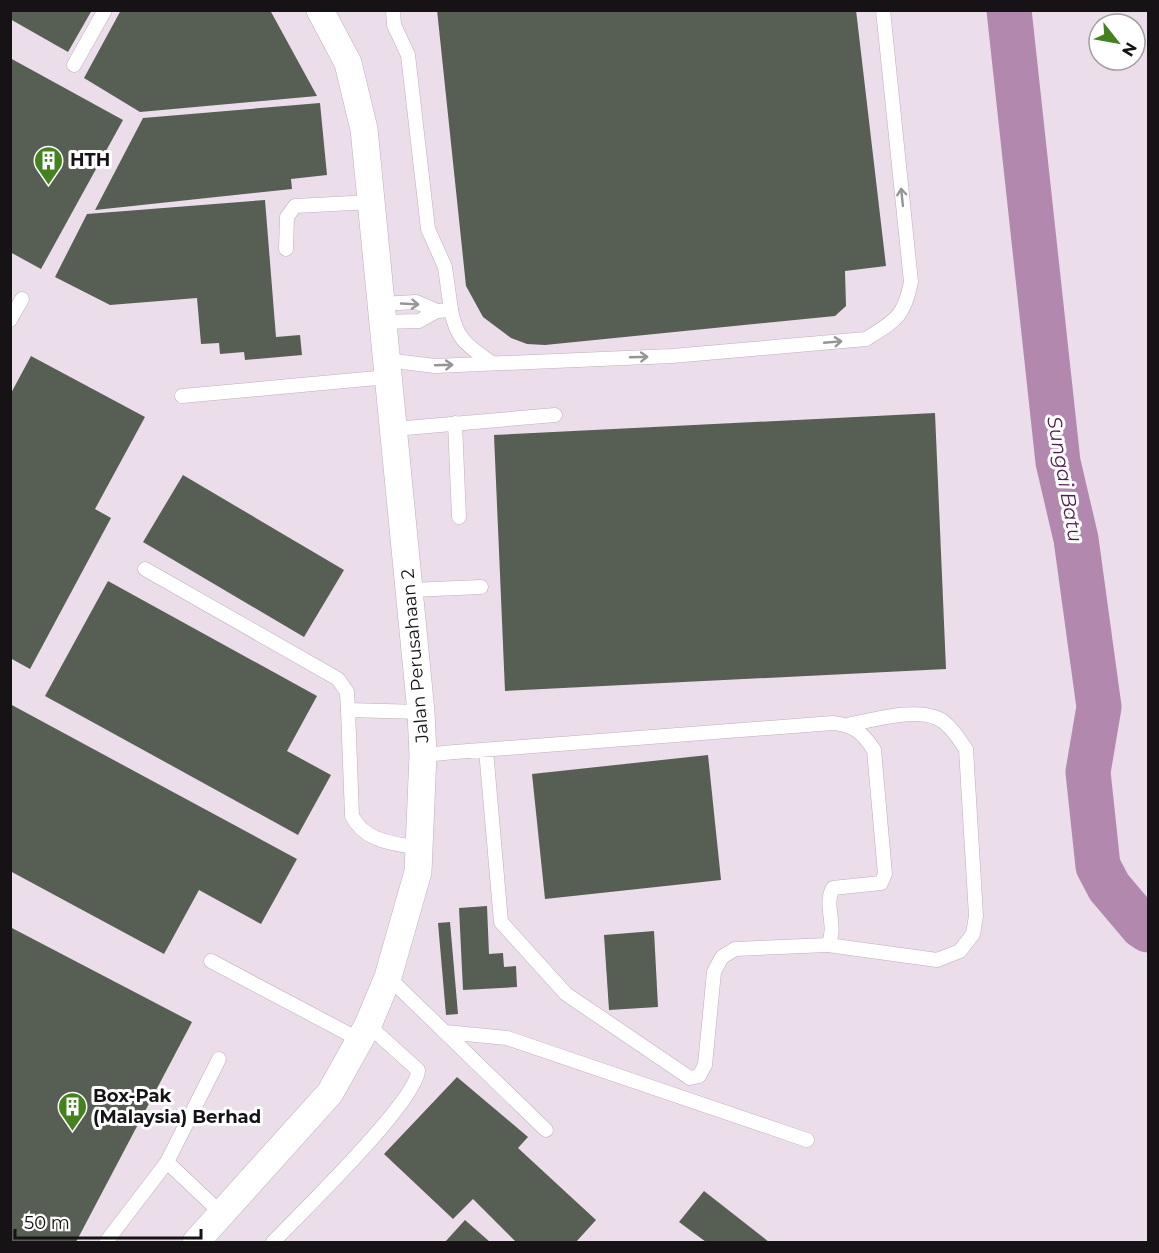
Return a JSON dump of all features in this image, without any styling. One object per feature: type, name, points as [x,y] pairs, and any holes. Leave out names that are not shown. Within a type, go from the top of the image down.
[{"type":"street","name":"Jalan Perusahaan 2","points":[[196,1242],[330,1093],[364,1032],[388,977],[418,872],[423,755],[421,712],[411,590],[364,129],[357,90],[348,63],[320,10]]},
{"type":"lane","points":[[74,65],[105,10]]},
{"type":"lane","points":[[393,10],[393,25],[408,55],[428,229],[445,267],[444,310],[463,342],[492,363]]},
{"type":"lane","points":[[182,396],[387,369],[672,356],[866,339],[890,324],[906,306],[911,282],[883,10]]},
{"type":"lane","points":[[286,249],[287,217],[296,206],[372,202]]},
{"type":"lane","points":[[10,320],[22,299]]},
{"type":"lane","points":[[382,313],[419,321],[444,310]]},
{"type":"lane","points":[[394,429],[555,415]]},
{"type":"lane","points":[[455,423],[459,517]]},
{"type":"lane","points":[[145,569],[338,679],[347,692],[352,816],[358,829],[374,838],[419,848]]},
{"type":"lane","points":[[411,590],[481,587]]},
{"type":"lane","points":[[348,710],[421,712]]},
{"type":"lane","points":[[423,755],[486,750],[833,723],[851,724],[917,714],[938,718],[954,732],[966,749],[976,916],[973,934],[960,951],[937,960],[828,945],[735,949],[722,957],[714,972],[705,1065],[699,1076],[690,1078],[566,994],[501,922],[486,750]]},
{"type":"lane","points":[[828,945],[833,935],[829,895],[833,888],[871,886],[881,883],[885,874],[874,750],[864,735],[851,724]]},
{"type":"lane","points":[[211,961],[364,1032],[418,1070],[418,1078],[413,1089],[372,1138],[273,1242]]},
{"type":"lane","points":[[388,977],[546,1130]]},
{"type":"lane","points":[[445,1032],[507,1038],[807,1140]]},
{"type":"lane","points":[[106,1242],[167,1162],[219,1059]]},
{"type":"lane","points":[[167,1162],[221,1213]]},
{"type":"building","points":[[10,10],[92,10],[68,52],[10,19]]},
{"type":"building","points":[[121,10],[270,10],[317,96],[140,112],[84,78]]},
{"type":"building","points":[[437,10],[856,10],[886,266],[845,271],[846,306],[835,316],[545,345],[527,344],[511,338],[483,317],[466,286]]},
{"type":"building","name":"HTH","points":[[10,58],[123,120],[41,269],[10,252]]},
{"type":"building","points":[[320,103],[327,175],[291,179],[292,189],[95,210],[143,118]]},
{"type":"building","points":[[265,200],[276,337],[300,335],[302,355],[245,360],[244,352],[220,354],[219,343],[201,344],[197,298],[110,305],[55,277],[87,214]]},
{"type":"building","points":[[31,356],[145,417],[95,509],[111,518],[30,669],[10,658],[10,395]]},
{"type":"building","points":[[935,413],[946,669],[505,691],[494,435]]},
{"type":"building","points":[[183,475],[344,570],[304,637],[143,542]]},
{"type":"building","points":[[108,581],[317,696],[287,751],[331,775],[298,835],[45,696]]},
{"type":"building","points":[[10,704],[297,859],[261,924],[199,890],[164,954],[10,871]]},
{"type":"building","points":[[708,755],[721,880],[545,899],[532,774]]},
{"type":"building","points":[[487,906],[489,954],[503,953],[504,967],[516,966],[517,987],[463,990],[459,908]]},
{"type":"building","points":[[450,922],[458,1014],[446,1015],[438,923]]},
{"type":"building","name":"Box-Pak (Malaysia) Berhad","points":[[10,927],[192,1022],[76,1242],[10,1242]]},
{"type":"building","points":[[654,931],[658,1007],[609,1010],[604,935]]},
{"type":"building","points":[[457,1077],[528,1137],[518,1148],[596,1220],[576,1242],[516,1242],[473,1199],[453,1219],[384,1154]]},
{"type":"building","points":[[704,1191],[769,1242],[706,1242],[679,1222]]},
{"type":"building","points":[[465,1220],[490,1242],[445,1242]]},
{"type":"waterway","name":"Sungai Batu","points":[[1009,10],[1058,462],[1076,539],[1099,707],[1088,772],[1098,866],[1109,887],[1148,930]]},
{"type":"place","name":"HTH","points":[[49,186]]},
{"type":"place","name":"Box-Pak (Malaysia) Berhad","points":[[72,1132]]}]
